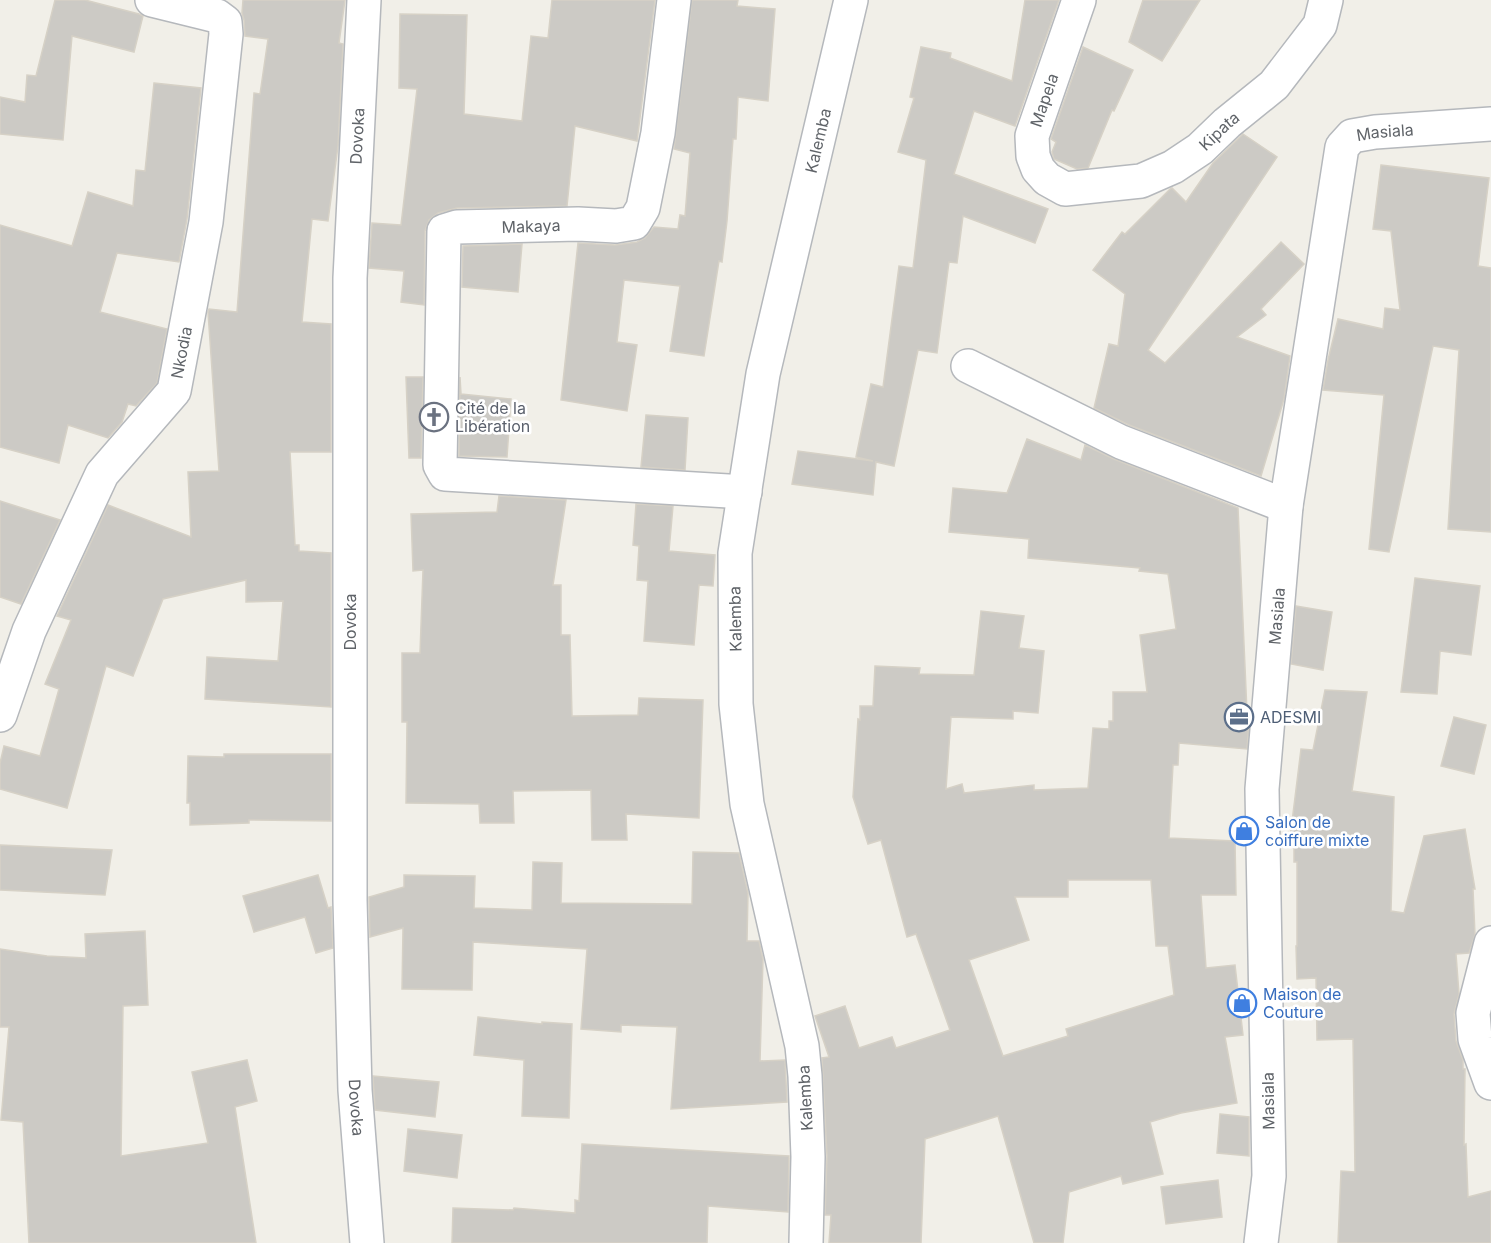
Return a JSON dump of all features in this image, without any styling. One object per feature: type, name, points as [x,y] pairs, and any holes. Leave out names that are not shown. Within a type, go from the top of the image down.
[{"type":"street","name":"Nkodia","points":[[0,715],[29,631],[102,474],[174,391],[206,222],[226,34],[225,22],[217,16],[152,0]]},
{"type":"street","name":"Dovoka","points":[[364,0],[351,278],[350,900],[355,1090],[367,1243]]},
{"type":"street","name":"Makaya","points":[[674,0],[658,133],[643,208],[634,223],[616,226],[578,224],[457,227],[444,231],[440,465],[445,474],[745,492]]},
{"type":"street","name":"Kalemba","points":[[806,1243],[808,1157],[802,1046],[747,804],[736,704],[735,553],[763,374],[851,0]]},
{"type":"street","name":"Mapela","points":[[1065,189],[1047,179],[1038,170],[1033,156],[1032,136],[1079,0]]},
{"type":"street","name":"Kipata","points":[[1065,189],[1141,181],[1173,167],[1200,149],[1227,123],[1274,85],[1320,25],[1326,0]]},
{"type":"street","name":"Masiala","points":[[1261,1243],[1269,1176],[1262,789],[1286,506],[1342,147],[1352,136],[1375,132],[1491,124]]},
{"type":"street","points":[[968,366],[1120,442],[1286,506]]},
{"type":"street","points":[[1491,943],[1473,1013],[1475,1039],[1491,1083]]},
{"type":"building","points":[[55,0],[85,0],[143,16],[134,52],[72,36],[63,140],[0,134],[0,97],[25,102],[27,75],[36,76]]},
{"type":"building","points":[[243,0],[345,0],[339,43],[343,44],[338,146],[328,221],[312,219],[302,322],[331,324],[331,452],[290,452],[295,545],[299,545],[299,551],[331,553],[331,707],[205,699],[207,657],[278,661],[283,601],[246,602],[246,580],[163,599],[133,676],[106,666],[67,808],[0,789],[0,763],[4,746],[40,756],[59,689],[45,684],[71,620],[57,616],[108,505],[191,537],[188,472],[219,471],[208,312],[209,309],[237,312],[254,93],[260,94],[268,39],[245,36]]},
{"type":"building","points":[[552,0],[655,0],[637,141],[575,126],[567,206],[457,208],[438,213],[429,220],[425,231],[424,305],[401,302],[404,271],[369,268],[372,223],[401,225],[417,89],[399,88],[400,14],[467,15],[464,114],[522,121],[531,36],[548,38]]},
{"type":"building","points":[[692,0],[738,0],[737,6],[775,9],[768,101],[738,97],[736,139],[733,139],[722,262],[719,261],[704,356],[670,351],[680,286],[624,280],[617,342],[637,345],[627,411],[561,400],[578,243],[615,245],[637,242],[645,238],[654,227],[678,229],[680,215],[685,216],[690,153],[674,149]]},
{"type":"building","points":[[1025,0],[1059,0],[1015,126],[974,111],[954,174],[1048,209],[1035,243],[963,216],[957,263],[949,262],[937,353],[918,350],[894,466],[876,462],[873,495],[792,484],[798,451],[873,461],[856,457],[871,384],[883,387],[899,266],[913,268],[926,160],[898,152],[914,98],[910,97],[921,47],[951,53],[950,58],[1012,81]]},
{"type":"building","points":[[1143,0],[1200,0],[1162,61],[1129,42]]},
{"type":"building","points":[[1083,47],[1133,70],[1114,111],[1112,110],[1088,168],[1077,169],[1054,159],[1052,152],[1056,142],[1051,139]]},
{"type":"building","points":[[154,83],[201,88],[187,219],[179,262],[117,253],[100,312],[167,329],[157,383],[136,406],[128,404],[122,422],[108,438],[68,425],[59,463],[0,447],[0,225],[72,246],[88,192],[133,206],[136,170],[145,171]]},
{"type":"building","points":[[1243,134],[1277,157],[1148,350],[1165,363],[1281,242],[1304,264],[1261,309],[1266,315],[1237,337],[1290,356],[1284,399],[1261,476],[1129,425],[1094,408],[1109,344],[1118,346],[1125,294],[1093,270],[1122,232],[1125,234],[1170,189],[1172,188],[1186,202],[1213,163]]},
{"type":"building","points":[[1381,165],[1489,178],[1478,266],[1491,268],[1491,532],[1448,529],[1459,350],[1433,346],[1389,552],[1369,549],[1384,395],[1323,390],[1338,319],[1383,329],[1385,308],[1400,310],[1391,231],[1373,229]]},
{"type":"building","points":[[522,244],[518,292],[462,287],[463,246]]},
{"type":"building","points":[[406,377],[423,377],[421,458],[409,458]]},
{"type":"building","points":[[460,377],[461,394],[511,399],[507,457],[459,456]]},
{"type":"building","points":[[646,415],[688,418],[685,470],[641,467]]},
{"type":"building","points":[[1027,439],[1081,460],[1085,445],[1114,459],[1238,508],[1247,712],[1250,712],[1247,749],[1179,743],[1178,765],[1173,765],[1169,838],[1235,841],[1236,895],[1201,895],[1206,968],[1235,965],[1243,1035],[1225,1037],[1237,1103],[1181,1113],[1150,1122],[1163,1174],[1123,1184],[1121,1176],[1069,1192],[1063,1243],[1034,1243],[998,1116],[925,1139],[921,1243],[829,1243],[831,1215],[825,1215],[827,1156],[822,1058],[829,1057],[815,1016],[845,1006],[859,1048],[892,1037],[896,1048],[950,1030],[916,934],[907,937],[881,840],[868,844],[853,797],[860,706],[873,706],[875,666],[920,668],[919,674],[974,675],[981,611],[1024,616],[1019,648],[1044,651],[1038,713],[1013,711],[1013,719],[951,717],[946,789],[962,784],[964,793],[1034,785],[1034,790],[1088,788],[1093,728],[1109,729],[1109,721],[1113,721],[1113,692],[1147,692],[1140,635],[1176,629],[1168,574],[1139,571],[1140,568],[1028,558],[1029,539],[949,532],[953,488],[1007,493]],"holes":[[[1068,880],[1151,880],[1156,946],[1168,946],[1174,995],[1066,1029],[1068,1036],[1003,1056],[969,960],[1029,940],[1015,897],[1068,897]]]},
{"type":"building","points":[[499,496],[566,500],[553,585],[561,585],[561,635],[570,635],[572,716],[638,715],[639,698],[703,700],[699,818],[626,814],[627,840],[592,840],[591,790],[513,791],[514,823],[480,823],[479,804],[406,803],[407,722],[402,722],[402,653],[420,653],[423,570],[413,571],[411,514],[497,512]]},
{"type":"building","points":[[0,501],[60,520],[21,604],[0,597]]},
{"type":"building","points":[[636,504],[673,506],[669,551],[715,555],[713,586],[699,585],[694,645],[644,641],[648,581],[637,580],[639,546],[633,545]]},
{"type":"building","points":[[1415,578],[1480,586],[1471,655],[1440,651],[1437,694],[1401,692]]},
{"type":"building","points":[[1296,606],[1332,612],[1323,670],[1291,664]]},
{"type":"building","points":[[1325,690],[1367,692],[1352,791],[1394,797],[1391,911],[1404,913],[1424,836],[1465,829],[1475,889],[1473,889],[1475,935],[1469,953],[1456,954],[1459,994],[1454,1014],[1456,1041],[1463,1060],[1463,1069],[1465,1069],[1464,1145],[1466,1144],[1468,1197],[1491,1191],[1491,1243],[1338,1243],[1341,1171],[1355,1172],[1353,1039],[1317,1040],[1316,978],[1297,979],[1297,862],[1294,862],[1294,846],[1289,846],[1301,749],[1313,750]]},
{"type":"building","points":[[1454,717],[1486,725],[1474,774],[1441,766]]},
{"type":"building","points":[[224,754],[331,754],[331,821],[249,820],[249,823],[190,825],[190,803],[187,803],[188,756],[224,757]]},
{"type":"building","points":[[0,845],[112,850],[105,895],[0,890]]},
{"type":"building","points":[[693,852],[739,853],[748,893],[747,941],[759,941],[763,959],[760,1061],[785,1060],[787,1102],[671,1109],[677,1027],[621,1025],[621,1032],[581,1029],[587,949],[473,942],[472,990],[402,989],[403,928],[370,937],[369,897],[404,887],[404,875],[475,876],[474,908],[532,910],[533,862],[562,863],[561,903],[692,904]]},
{"type":"building","points":[[318,875],[328,908],[331,907],[333,948],[316,953],[305,917],[254,932],[243,896]]},
{"type":"building","points":[[145,931],[148,1005],[123,1006],[121,1156],[208,1143],[192,1072],[247,1060],[257,1101],[235,1107],[256,1243],[29,1243],[23,1122],[1,1120],[9,1027],[0,1027],[0,949],[47,956],[86,958],[85,934]]},
{"type":"building","points":[[478,1017],[542,1024],[542,1022],[572,1024],[569,1118],[522,1116],[524,1060],[474,1055]]},
{"type":"building","points":[[373,1076],[439,1082],[435,1117],[375,1110]]},
{"type":"building","points":[[1220,1114],[1249,1117],[1249,1156],[1217,1153]]},
{"type":"building","points":[[408,1129],[462,1135],[457,1178],[404,1171]]},
{"type":"building","points":[[582,1144],[789,1156],[788,1212],[708,1206],[707,1243],[452,1243],[453,1208],[513,1210],[514,1208],[575,1213],[575,1200],[579,1201]]},
{"type":"building","points":[[1218,1180],[1222,1217],[1166,1224],[1161,1187]]},
{"type":"place","name":"Cité de la Libération","points":[[434,417]]},
{"type":"place","name":"ADESMI","points":[[1239,717]]},
{"type":"place","name":"Salon de coiffure mixte","points":[[1244,831]]},
{"type":"place","name":"Maison de Couture","points":[[1242,1003]]}]
